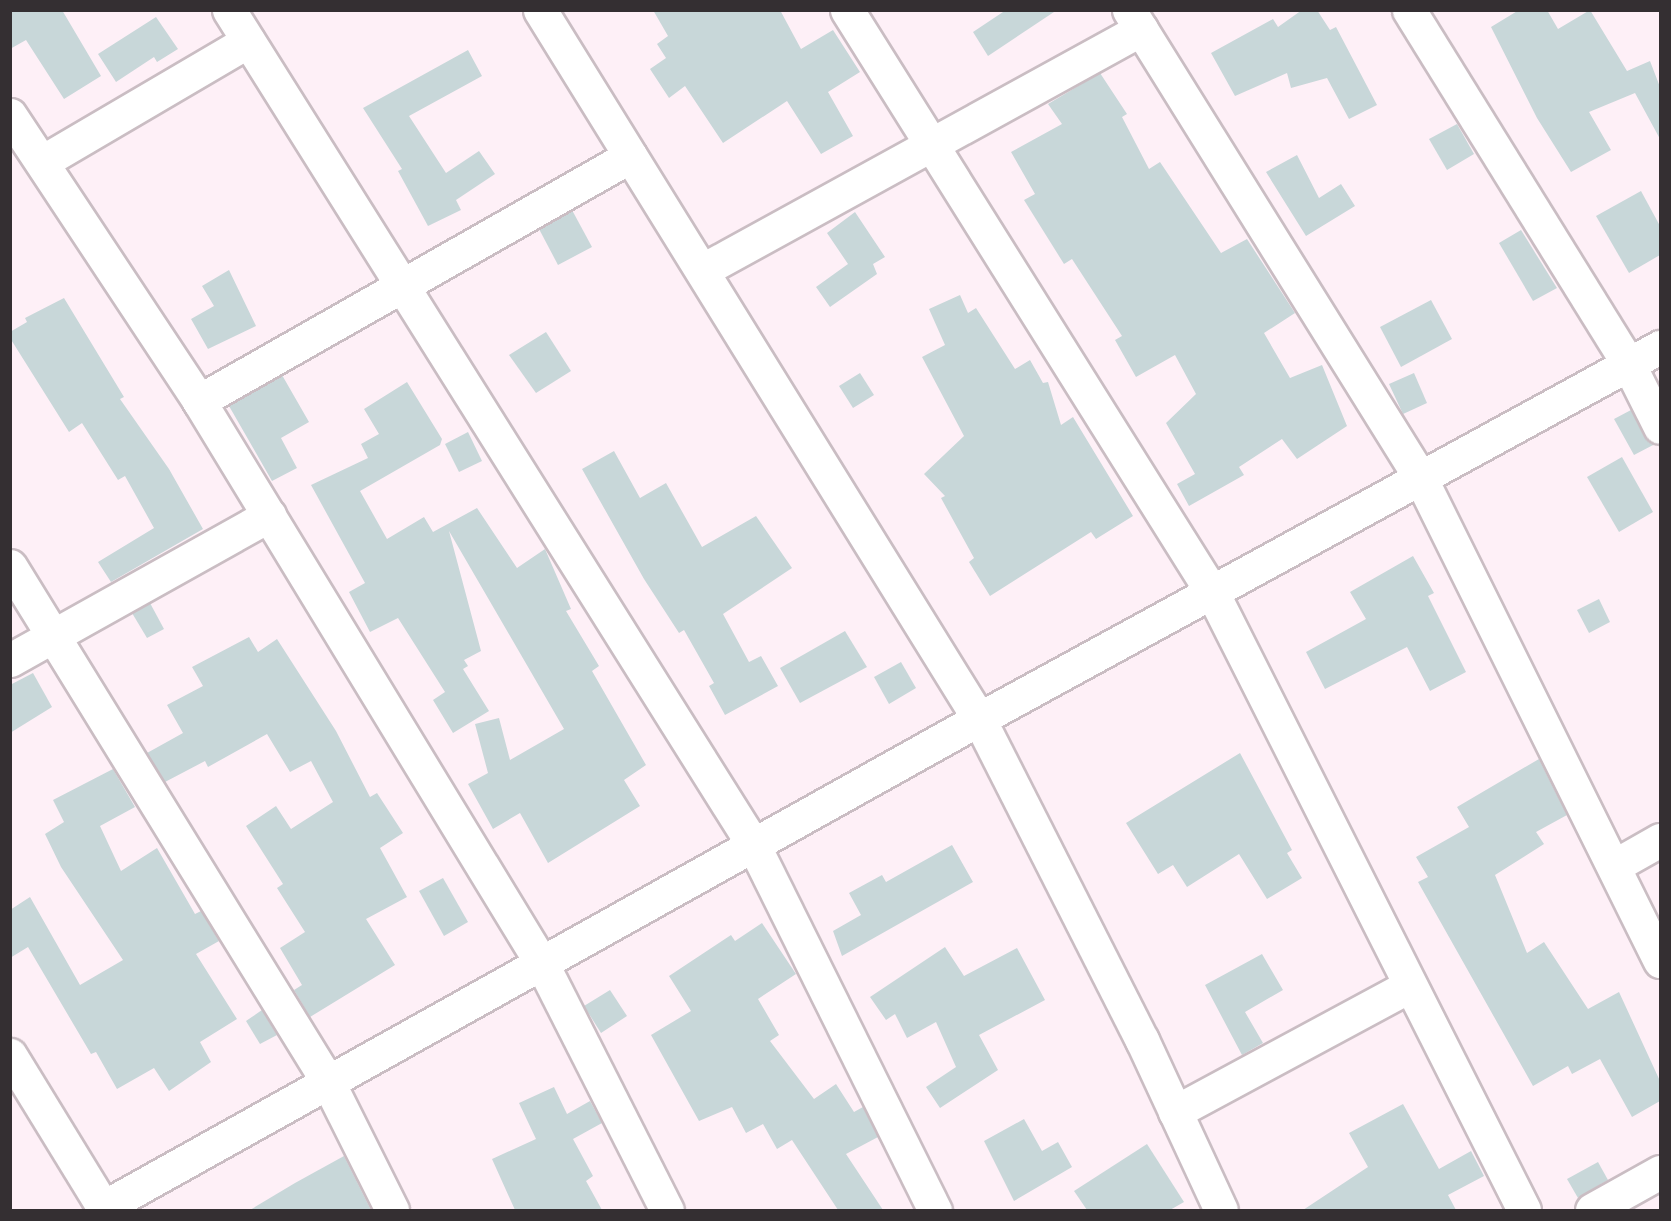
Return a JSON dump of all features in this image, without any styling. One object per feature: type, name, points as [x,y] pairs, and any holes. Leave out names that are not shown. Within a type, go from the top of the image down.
[{"type":"street","points":[[230,10],[399,286],[754,846],[935,1210]]},
{"type":"street","points":[[540,10],[980,719],[1175,1112],[1219,1210]]},
{"type":"street","points":[[847,10],[1213,594],[1524,1210]]},
{"type":"street","points":[[1409,10],[1629,365],[1660,427]]},
{"type":"street","points":[[702,270],[929,143],[1135,20],[1421,479],[1660,961]]},
{"type":"street","points":[[42,162],[248,41]]},
{"type":"street","points":[[10,115],[199,401],[542,964],[666,1210]]},
{"type":"street","points":[[199,401],[630,156]]},
{"type":"street","points":[[10,1055],[105,1209],[328,1082],[980,719],[1213,594],[1660,347]]},
{"type":"street","points":[[10,660],[269,515]]},
{"type":"street","points":[[10,566],[328,1082],[392,1210]]},
{"type":"street","points":[[1614,866],[1660,840]]},
{"type":"street","points":[[1175,1112],[1409,986]]},
{"type":"street","points":[[1592,1210],[1660,1173]]},
{"type":"building","points":[[10,10],[62,10],[101,76],[64,99],[26,40],[10,49]]},
{"type":"building","points":[[653,10],[780,10],[801,49],[833,30],[860,72],[828,92],[853,136],[821,154],[787,101],[723,143],[685,86],[669,98],[650,69],[666,58],[657,44],[668,36]]},
{"type":"building","points":[[1006,10],[1057,10],[988,56],[973,32]]},
{"type":"building","points":[[1302,10],[1317,10],[1330,30],[1336,27],[1377,105],[1349,119],[1327,78],[1291,88],[1287,73],[1235,96],[1211,53],[1273,19],[1278,27]]},
{"type":"building","points":[[1519,10],[1547,10],[1558,29],[1590,10],[1627,71],[1650,61],[1660,87],[1660,139],[1635,93],[1589,112],[1611,150],[1571,172],[1537,118],[1491,27]]},
{"type":"building","points":[[156,17],[178,49],[157,62],[154,57],[116,82],[98,54]]},
{"type":"building","points":[[468,50],[482,76],[409,116],[446,173],[479,151],[495,174],[456,200],[461,210],[428,226],[398,171],[402,169],[363,108]]},
{"type":"building","points":[[1100,73],[1127,114],[1122,117],[1149,169],[1160,162],[1221,253],[1247,239],[1295,313],[1264,333],[1290,378],[1322,365],[1347,426],[1297,459],[1282,439],[1239,467],[1244,475],[1189,506],[1177,484],[1195,474],[1166,423],[1196,394],[1175,355],[1136,377],[1115,340],[1122,336],[1072,259],[1064,264],[1024,200],[1035,194],[1011,152],[1062,124],[1048,104]]},
{"type":"building","points":[[1457,124],[1474,154],[1447,170],[1429,139]]},
{"type":"building","points":[[1297,155],[1319,198],[1341,184],[1355,206],[1306,236],[1266,172]]},
{"type":"building","points":[[1641,191],[1660,226],[1660,255],[1629,273],[1596,216]]},
{"type":"building","points":[[572,210],[592,247],[558,265],[539,229]]},
{"type":"building","points":[[855,212],[885,257],[873,264],[877,274],[830,307],[816,287],[848,264],[827,233]]},
{"type":"building","points":[[1521,230],[1557,288],[1533,301],[1499,243]]},
{"type":"building","points":[[229,270],[256,326],[208,349],[191,319],[214,306],[202,286]]},
{"type":"building","points":[[960,295],[968,313],[976,308],[1015,369],[1030,360],[1043,383],[1048,382],[1061,425],[1073,417],[1133,516],[1096,539],[1091,532],[990,596],[969,562],[974,558],[941,498],[945,496],[924,474],[964,436],[922,357],[945,345],[929,309]]},
{"type":"building","points":[[64,298],[124,397],[120,399],[169,469],[203,529],[111,582],[98,562],[154,528],[125,476],[118,480],[82,423],[69,432],[10,338],[10,332],[27,322],[25,318]]},
{"type":"building","points":[[1431,300],[1452,339],[1401,367],[1380,327]]},
{"type":"building","points":[[546,332],[571,371],[536,393],[509,355]]},
{"type":"building","points":[[860,373],[874,395],[853,408],[839,386]]},
{"type":"building","points":[[1414,373],[1427,403],[1403,414],[1389,384]]},
{"type":"building","points":[[282,375],[309,422],[281,438],[297,468],[272,481],[229,406]]},
{"type":"building","points":[[407,382],[442,439],[440,445],[360,491],[387,539],[424,517],[433,532],[477,508],[517,568],[545,549],[571,609],[566,611],[599,666],[592,671],[646,765],[624,780],[640,806],[548,863],[520,813],[493,829],[468,784],[488,773],[475,724],[499,718],[510,760],[564,729],[449,531],[481,651],[464,660],[468,666],[463,669],[489,711],[453,733],[433,700],[445,692],[398,618],[370,632],[349,592],[365,583],[311,485],[368,458],[361,444],[379,434],[364,409]]},
{"type":"building","points":[[1631,410],[1644,436],[1655,444],[1634,455],[1614,419]]},
{"type":"building","points":[[468,432],[482,461],[459,472],[445,444]]},
{"type":"building","points":[[614,451],[640,498],[666,483],[702,547],[756,516],[792,568],[723,614],[749,662],[761,656],[778,686],[725,715],[709,686],[714,683],[684,630],[679,633],[644,579],[582,469]]},
{"type":"building","points":[[1622,457],[1653,512],[1619,532],[1587,477]]},
{"type":"building","points":[[1413,556],[1434,593],[1428,596],[1466,672],[1430,691],[1407,647],[1325,689],[1306,652],[1366,619],[1350,592]]},
{"type":"building","points":[[1599,599],[1610,622],[1589,633],[1577,610]]},
{"type":"building","points":[[150,603],[164,629],[147,638],[132,613]]},
{"type":"building","points":[[845,631],[867,667],[800,703],[780,668]]},
{"type":"building","points":[[249,637],[258,652],[277,639],[336,731],[370,797],[377,793],[403,833],[380,848],[407,897],[366,919],[395,965],[310,1017],[294,990],[302,985],[280,948],[305,932],[277,888],[283,884],[246,826],[276,806],[291,829],[333,802],[311,761],[290,772],[267,734],[208,767],[205,761],[165,782],[147,753],[183,733],[167,705],[203,686],[192,667]]},
{"type":"building","points":[[901,662],[916,688],[889,704],[874,677]]},
{"type":"building","points":[[33,673],[52,707],[10,733],[10,685]]},
{"type":"building","points":[[1240,753],[1292,850],[1287,853],[1302,878],[1267,899],[1239,854],[1187,887],[1173,865],[1158,874],[1126,823]]},
{"type":"building","points":[[1539,759],[1567,815],[1536,832],[1544,844],[1495,875],[1527,953],[1544,942],[1588,1009],[1619,992],[1660,1081],[1660,1101],[1632,1117],[1600,1059],[1572,1074],[1568,1066],[1533,1086],[1418,882],[1428,877],[1416,857],[1469,827],[1457,807]]},
{"type":"building","points":[[113,769],[135,807],[100,826],[121,871],[157,848],[195,914],[201,911],[219,941],[196,954],[237,1019],[200,1042],[211,1062],[169,1091],[154,1068],[117,1089],[96,1052],[91,1054],[28,947],[10,958],[10,910],[30,897],[80,985],[123,960],[61,867],[45,834],[64,822],[53,800]]},
{"type":"building","points":[[952,845],[973,882],[842,956],[833,931],[861,915],[849,893],[882,875],[886,882]]},
{"type":"building","points":[[443,878],[468,922],[444,936],[419,891]]},
{"type":"building","points":[[762,923],[796,974],[758,999],[779,1035],[770,1041],[814,1099],[836,1084],[854,1112],[863,1107],[878,1137],[846,1154],[883,1210],[838,1210],[792,1140],[777,1149],[763,1124],[746,1133],[732,1107],[699,1121],[651,1035],[691,1011],[669,976],[731,935],[735,941]]},
{"type":"building","points":[[945,947],[964,976],[1017,948],[1045,1000],[979,1035],[998,1070],[940,1108],[926,1087],[956,1067],[936,1022],[907,1038],[895,1014],[886,1020],[870,997]]},
{"type":"building","points":[[1262,954],[1283,990],[1245,1012],[1263,1043],[1242,1055],[1205,985]]},
{"type":"building","points":[[610,990],[627,1016],[601,1033],[584,1006]]},
{"type":"building","points":[[262,1010],[277,1035],[260,1044],[246,1021]]},
{"type":"building","points":[[554,1087],[567,1114],[590,1101],[602,1123],[573,1139],[593,1176],[586,1181],[602,1210],[515,1210],[492,1159],[536,1139],[519,1103]]},
{"type":"building","points":[[1403,1104],[1439,1169],[1471,1151],[1484,1176],[1448,1195],[1456,1210],[1303,1210],[1368,1167],[1349,1133]]},
{"type":"building","points":[[1024,1119],[1042,1151],[1058,1142],[1072,1167],[1014,1201],[984,1141]]},
{"type":"building","points":[[1147,1144],[1184,1202],[1170,1210],[1087,1210],[1074,1191]]},
{"type":"building","points":[[344,1156],[371,1210],[250,1210],[295,1183]]},
{"type":"building","points":[[1598,1162],[1608,1180],[1578,1198],[1567,1179]]}]
